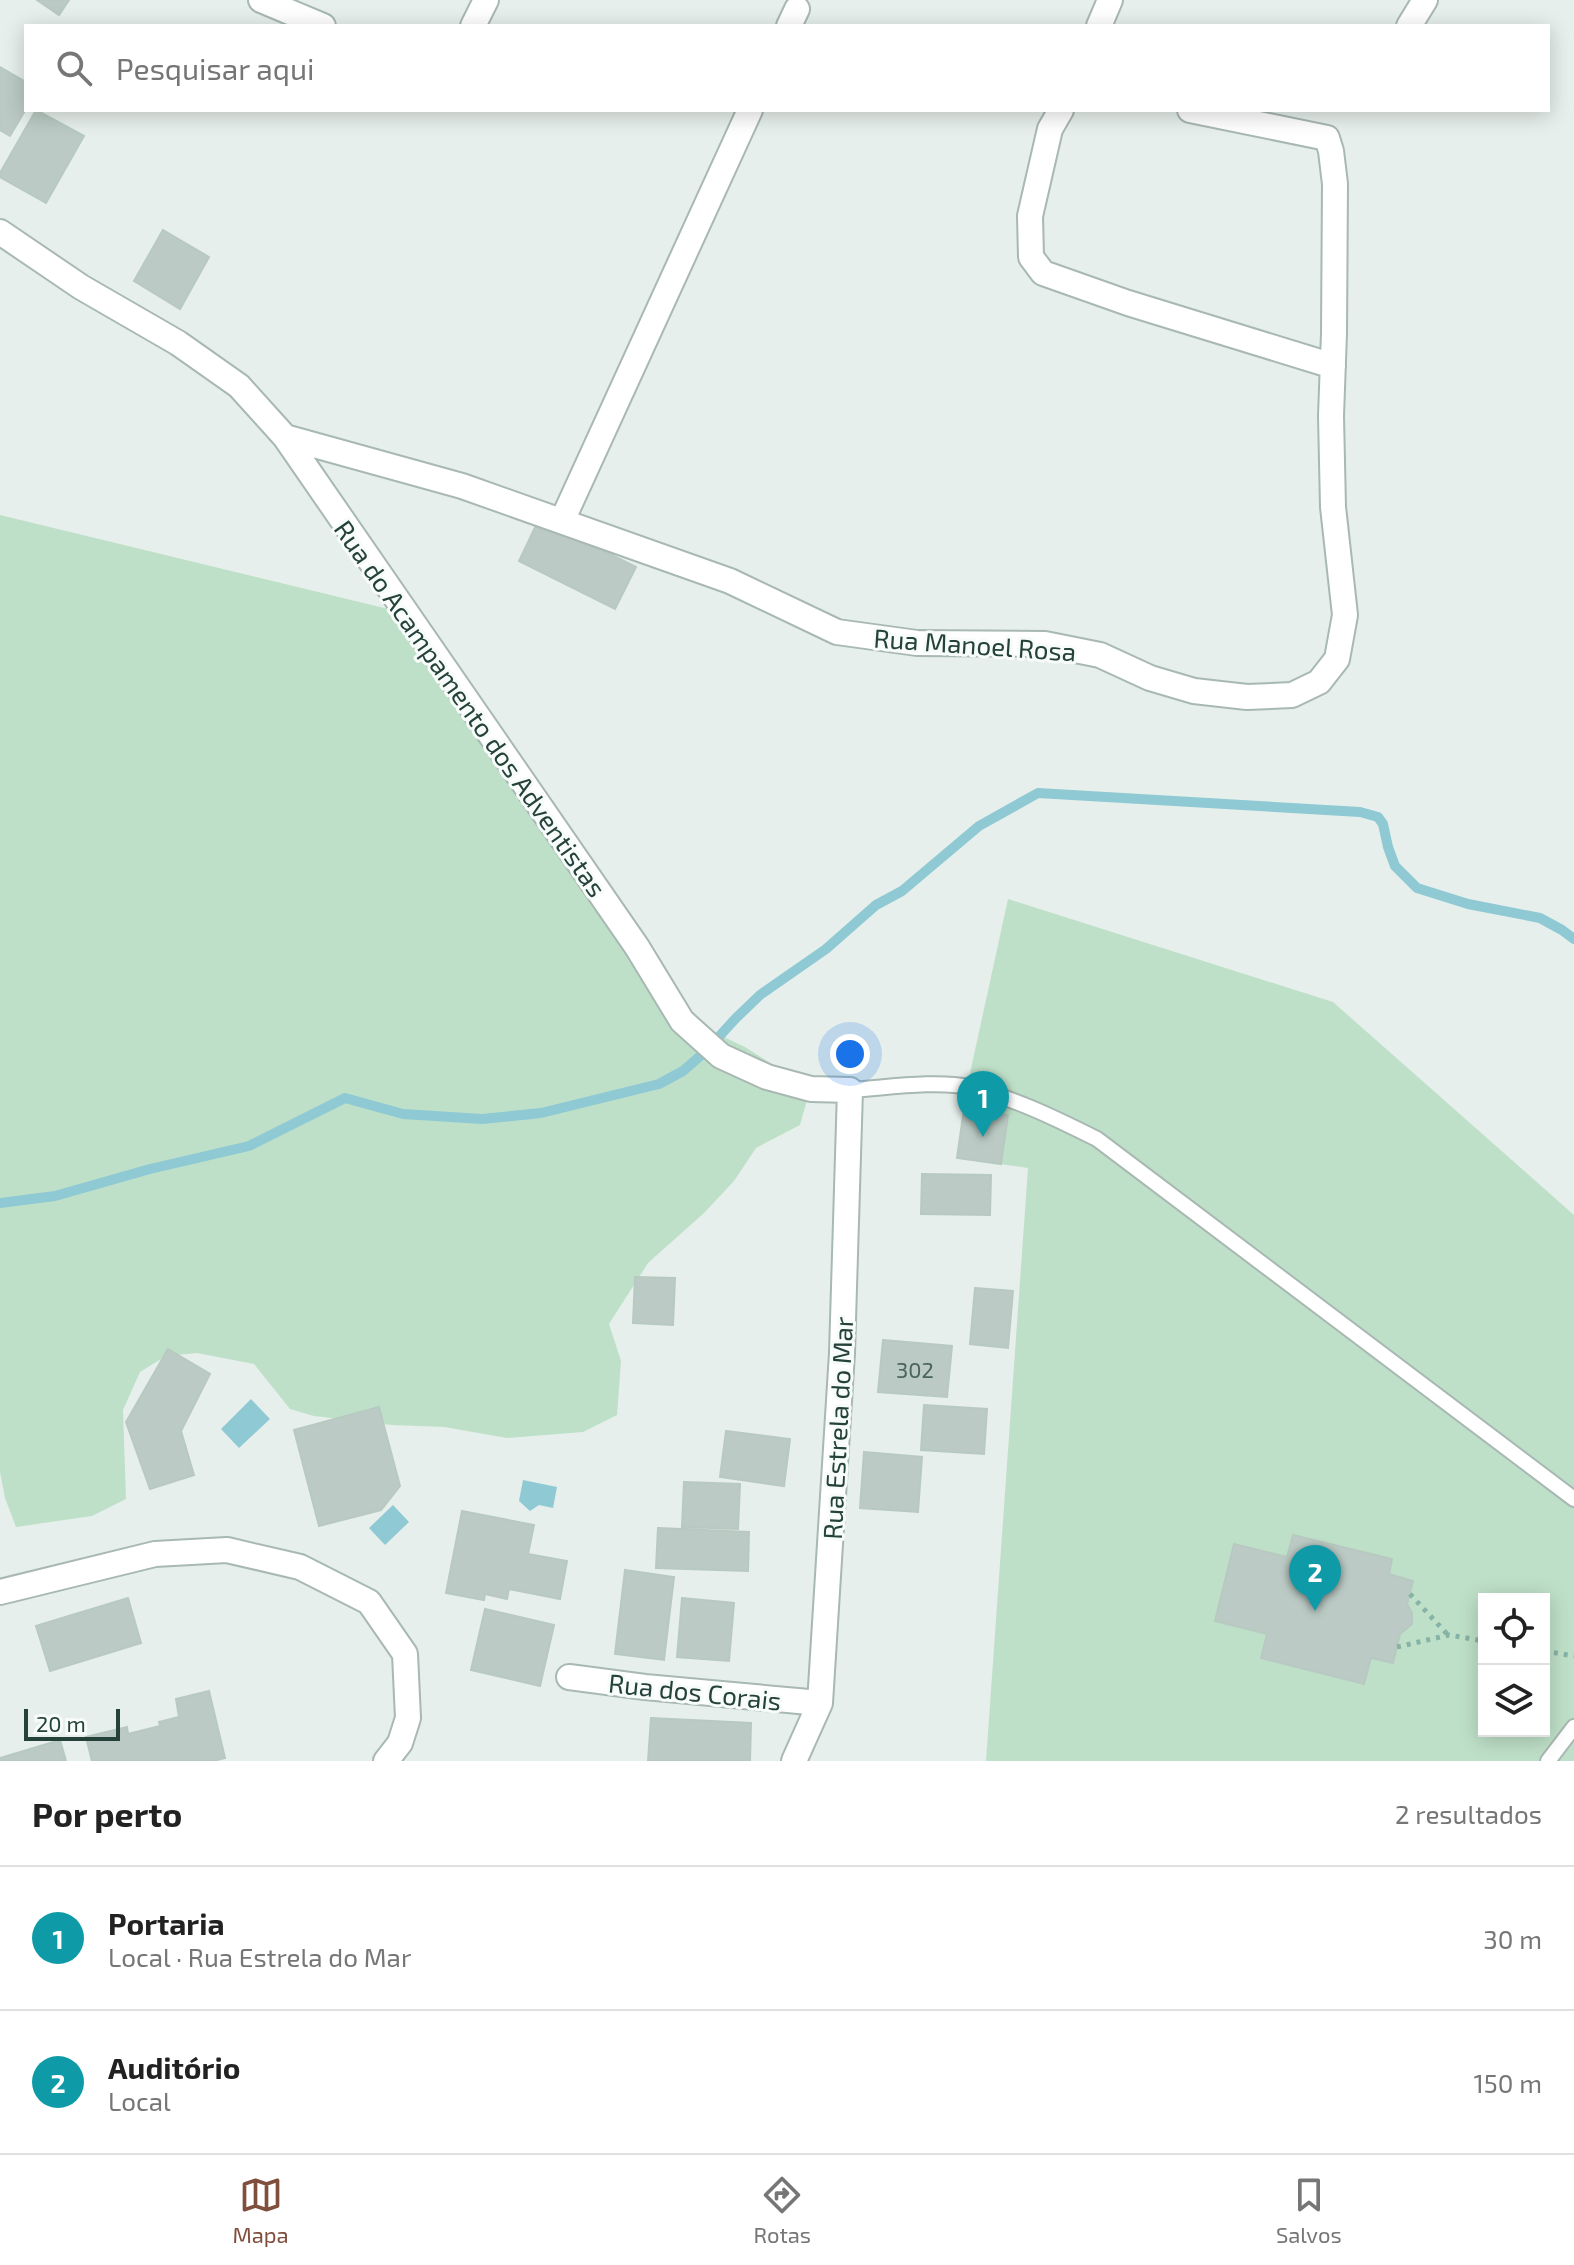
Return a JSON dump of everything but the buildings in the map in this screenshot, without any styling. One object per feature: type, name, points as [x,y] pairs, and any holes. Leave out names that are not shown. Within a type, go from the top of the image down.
[{"type":"street","points":[[261,0],[318,24]]},
{"type":"street","points":[[474,24],[486,0]]},
{"type":"street","points":[[1100,24],[1110,0]]},
{"type":"street","points":[[1410,24],[1425,0]]},
{"type":"street","points":[[562,521],[749,112]]},
{"type":"street","points":[[1060,112],[1050,129],[1030,216],[1031,257],[1043,273],[1128,303],[1333,366]]},
{"type":"street","name":"Rua Manoel Rosa","points":[[285,437],[462,486],[562,521],[730,581],[837,632],[917,643],[1045,644],[1100,655],[1150,678],[1194,691],[1247,697],[1292,695],[1319,682],[1337,659],[1345,615],[1333,507],[1331,416],[1335,184],[1331,151],[1327,138],[1200,112]]},
{"type":"street","name":"Rua do Acampamento dos Adventistas","points":[[0,232],[81,287],[178,343],[239,386],[285,437],[637,947],[682,1021],[721,1056],[767,1077],[811,1089],[850,1090]]},
{"type":"street","name":"Rua Estrela do Mar","points":[[794,1761],[820,1703],[842,1353],[850,1090]]},
{"type":"street","points":[[0,1592],[155,1554],[227,1550],[300,1567],[369,1602],[405,1654],[408,1718],[400,1743],[386,1761]]},
{"type":"street","name":"Rua dos Corais","points":[[569,1677],[820,1703]]},
{"type":"lane","name":"Rua do Acampamento dos Adventistas","points":[[850,1090],[928,1085],[967,1087],[1036,1108],[1097,1139],[1573,1500]]},
{"type":"lane","points":[[1548,1761],[1574,1727]]},
{"type":"path","points":[[1410,1594],[1449,1635]]},
{"type":"path","points":[[1397,1647],[1449,1635],[1478,1640]]},
{"type":"path","points":[[1550,1652],[1574,1656]]},
{"type":"green space","points":[[0,515],[405,613],[568,871],[643,968],[669,1011],[745,1047],[789,1075],[809,1093],[800,1125],[756,1148],[734,1181],[704,1213],[648,1263],[609,1324],[621,1361],[617,1415],[583,1432],[507,1438],[444,1427],[314,1416],[290,1409],[254,1364],[197,1353],[166,1356],[140,1372],[123,1410],[126,1499],[92,1516],[16,1527],[5,1498],[0,1472]]},
{"type":"green space","points":[[1008,899],[1333,1002],[1574,1215],[1574,1761],[986,1761],[1028,1168],[957,1158],[967,1087]]},
{"type":"water","points":[[251,1399],[270,1419],[239,1448],[221,1429]]},
{"type":"water","points":[[523,1480],[557,1487],[553,1508],[539,1505],[530,1511],[519,1501]]},
{"type":"water","points":[[393,1505],[409,1522],[385,1545],[369,1528]]},
{"type":"waterway","points":[[0,1203],[55,1196],[150,1169],[249,1146],[345,1098],[403,1114],[482,1119],[541,1113],[659,1084],[683,1071],[760,995],[826,949],[876,905],[902,891],[979,826],[1038,793],[1360,812],[1378,817],[1383,824],[1395,866],[1417,888],[1468,904],[1540,918],[1574,939]]},
{"type":"place","name":"Portaria","points":[[983,1137]]},
{"type":"place","name":"Auditório","points":[[1315,1611]]}]
